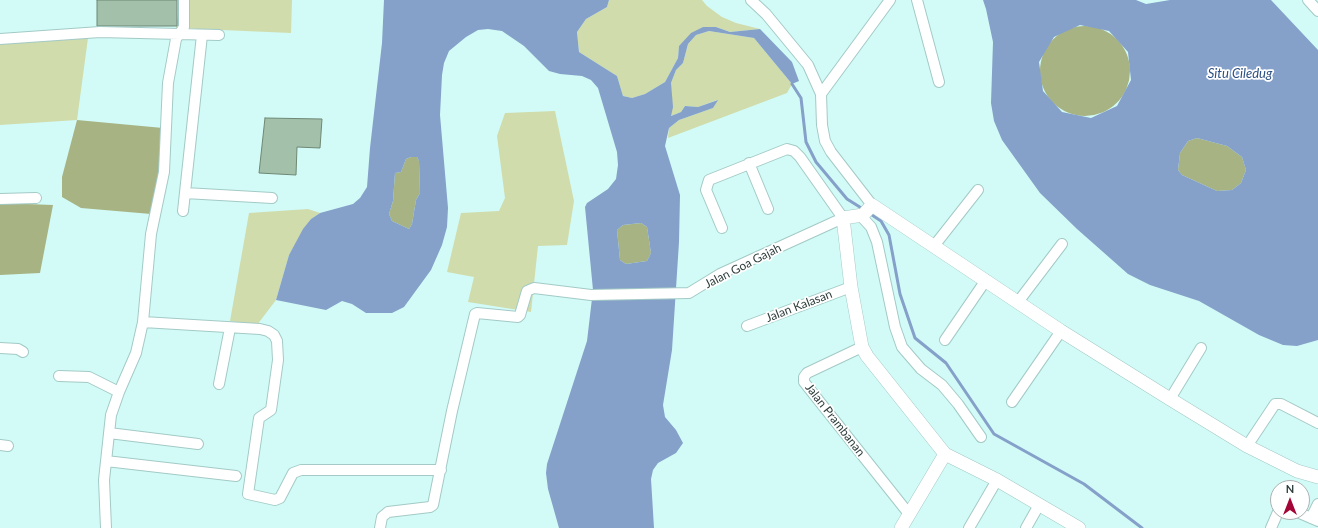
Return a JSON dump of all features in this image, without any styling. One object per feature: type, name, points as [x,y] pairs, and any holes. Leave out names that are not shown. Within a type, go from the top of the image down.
[{"type":"street","points":[[106,528],[104,480],[111,415],[136,353],[143,322],[151,234],[164,172],[167,94],[176,38],[184,27],[184,0]]},
{"type":"street","points":[[751,0],[763,4],[808,65],[820,94],[822,125],[825,141],[866,211],[878,242],[895,327],[902,347],[921,369],[950,395],[982,437]]},
{"type":"street","points":[[820,94],[890,0]]},
{"type":"street","points":[[917,0],[939,82]]},
{"type":"street","points":[[1308,0],[1318,11]]},
{"type":"street","points":[[0,39],[100,32],[219,35]]},
{"type":"street","points":[[183,211],[202,35]]},
{"type":"street","points":[[722,228],[706,190],[706,184],[709,180],[787,149],[794,151],[843,218],[851,287],[862,347],[867,356],[945,454],[997,480],[1078,528]]},
{"type":"street","points":[[749,163],[768,209]]},
{"type":"street","points":[[934,246],[978,190]]},
{"type":"street","points":[[185,193],[272,198]]},
{"type":"street","points":[[0,199],[36,198]]},
{"type":"street","points":[[843,218],[866,211],[934,246],[1061,331],[1247,446],[1297,471],[1318,477]]},
{"type":"street","name":"Jalan Goa Gajah","points":[[441,470],[452,411],[475,314],[518,317],[520,315],[527,291],[534,288],[591,294],[683,294],[696,290],[720,274],[843,218]]},
{"type":"street","points":[[1018,302],[1062,244]]},
{"type":"street","points":[[945,340],[986,280]]},
{"type":"street","name":"Jalan Kalasan","points":[[747,326],[851,287]]},
{"type":"street","points":[[143,322],[268,331],[274,335],[277,341],[278,360],[271,410],[259,418],[248,494],[275,500],[280,498],[293,473],[301,470],[441,470],[434,505],[430,507],[388,512],[382,517],[380,528]]},
{"type":"street","points":[[219,384],[230,328]]},
{"type":"street","points":[[1012,402],[1061,331]]},
{"type":"street","name":"Jalan Prambanan","points":[[862,347],[807,373],[804,377],[804,382],[909,514]]},
{"type":"street","points":[[0,348],[18,349],[23,352]]},
{"type":"street","points":[[1170,399],[1201,348]]},
{"type":"street","points":[[59,376],[90,377],[119,392]]},
{"type":"street","points":[[1247,446],[1275,404],[1281,404],[1318,423]]},
{"type":"street","points":[[109,433],[198,444]]},
{"type":"street","points":[[902,528],[945,454]]},
{"type":"street","points":[[106,461],[236,476]]},
{"type":"street","points":[[969,528],[997,480]]},
{"type":"street","points":[[1314,520],[1318,504]]},
{"type":"street","points":[[1026,528],[1040,505]]},
{"type":"green space","points":[[180,0],[292,0],[291,33],[176,28]]},
{"type":"green space","points":[[609,0],[702,0],[707,6],[722,17],[736,23],[760,29],[730,32],[716,27],[703,27],[679,46],[678,58],[665,82],[645,94],[632,98],[623,96],[617,76],[579,52],[577,32],[586,19],[607,7]]},
{"type":"green space","points":[[1085,26],[1102,29],[1117,39],[1127,54],[1130,71],[1127,88],[1117,103],[1102,113],[1085,116],[1068,113],[1053,103],[1043,88],[1040,71],[1043,54],[1053,39],[1068,29]]},
{"type":"green space","points":[[709,31],[754,38],[792,84],[787,93],[668,138],[669,128],[679,120],[713,108],[717,100],[698,107],[685,106],[681,112],[671,116],[671,83],[676,70],[683,63],[688,44],[696,35]]},
{"type":"green space","points":[[88,38],[77,120],[0,125],[0,39]]},
{"type":"green space","points":[[555,111],[574,201],[567,245],[538,246],[531,312],[468,302],[474,277],[447,272],[461,213],[499,211],[505,198],[497,136],[505,113]]},
{"type":"green space","points":[[77,120],[163,128],[163,175],[151,214],[81,208],[62,197],[62,177]]},
{"type":"green space","points":[[1197,138],[1227,146],[1242,157],[1246,170],[1241,183],[1232,190],[1217,191],[1182,175],[1178,170],[1180,153],[1188,141]]},
{"type":"green space","points":[[417,157],[419,161],[420,193],[416,200],[412,224],[409,229],[392,221],[389,214],[393,201],[395,173],[401,172],[406,159]]},
{"type":"green space","points":[[0,203],[53,205],[40,273],[0,275]]},
{"type":"green space","points":[[308,209],[320,213],[311,219],[289,255],[276,300],[257,325],[230,321],[249,213]]},
{"type":"green space","points":[[641,223],[647,227],[651,253],[647,261],[626,264],[620,260],[617,230],[623,225]]},
{"type":"water","points":[[384,0],[609,0],[607,7],[586,19],[577,32],[579,52],[617,76],[623,96],[632,98],[645,94],[665,82],[678,58],[679,46],[691,33],[703,27],[716,27],[730,32],[760,29],[792,62],[799,81],[792,84],[754,38],[709,31],[696,35],[688,44],[683,63],[676,70],[671,83],[673,107],[671,116],[681,112],[685,106],[698,107],[718,100],[713,108],[679,120],[669,128],[665,146],[680,195],[679,242],[672,350],[663,405],[665,417],[676,430],[683,443],[676,453],[658,463],[653,470],[651,479],[654,528],[559,528],[548,489],[546,473],[547,464],[587,341],[593,290],[585,207],[587,203],[608,189],[616,179],[618,165],[617,152],[598,88],[591,80],[582,76],[560,74],[549,71],[524,46],[502,31],[488,29],[478,30],[466,37],[449,51],[444,63],[442,75],[440,115],[448,208],[447,227],[442,245],[431,270],[404,307],[392,313],[366,313],[352,304],[342,301],[326,310],[276,300],[289,255],[303,229],[311,219],[320,213],[353,204],[360,198],[367,187],[382,43]],"holes":[[[417,157],[419,161],[420,193],[416,200],[412,224],[409,229],[392,221],[389,214],[393,201],[395,173],[401,172],[406,159]],[[641,223],[647,227],[651,253],[647,261],[626,264],[620,260],[617,230],[623,225]]]},
{"type":"water","name":"Situ Ciledug","points":[[983,0],[1136,0],[1146,4],[1170,0],[1271,0],[1318,50],[1318,340],[1297,346],[1283,345],[1259,335],[1199,301],[1150,285],[1128,274],[1077,229],[1040,193],[1002,140],[994,121],[991,103],[993,42]],"holes":[[[1080,25],[1109,31],[1128,52],[1131,80],[1117,106],[1091,118],[1062,112],[1043,91],[1039,62],[1054,37]],[[1197,138],[1227,146],[1242,157],[1246,170],[1241,183],[1232,190],[1217,191],[1182,175],[1178,170],[1180,153],[1188,141]]]},
{"type":"building","points":[[97,0],[177,0],[177,26],[97,26]]},
{"type":"building","points":[[265,118],[322,119],[320,148],[297,147],[296,175],[259,173]]},
{"type":"waterway","points":[[792,84],[801,98],[806,142],[816,162],[847,199],[863,209]]},
{"type":"waterway","points":[[869,213],[881,221],[889,235],[900,294],[915,338],[946,363],[994,434],[1084,484],[1142,528]]}]
